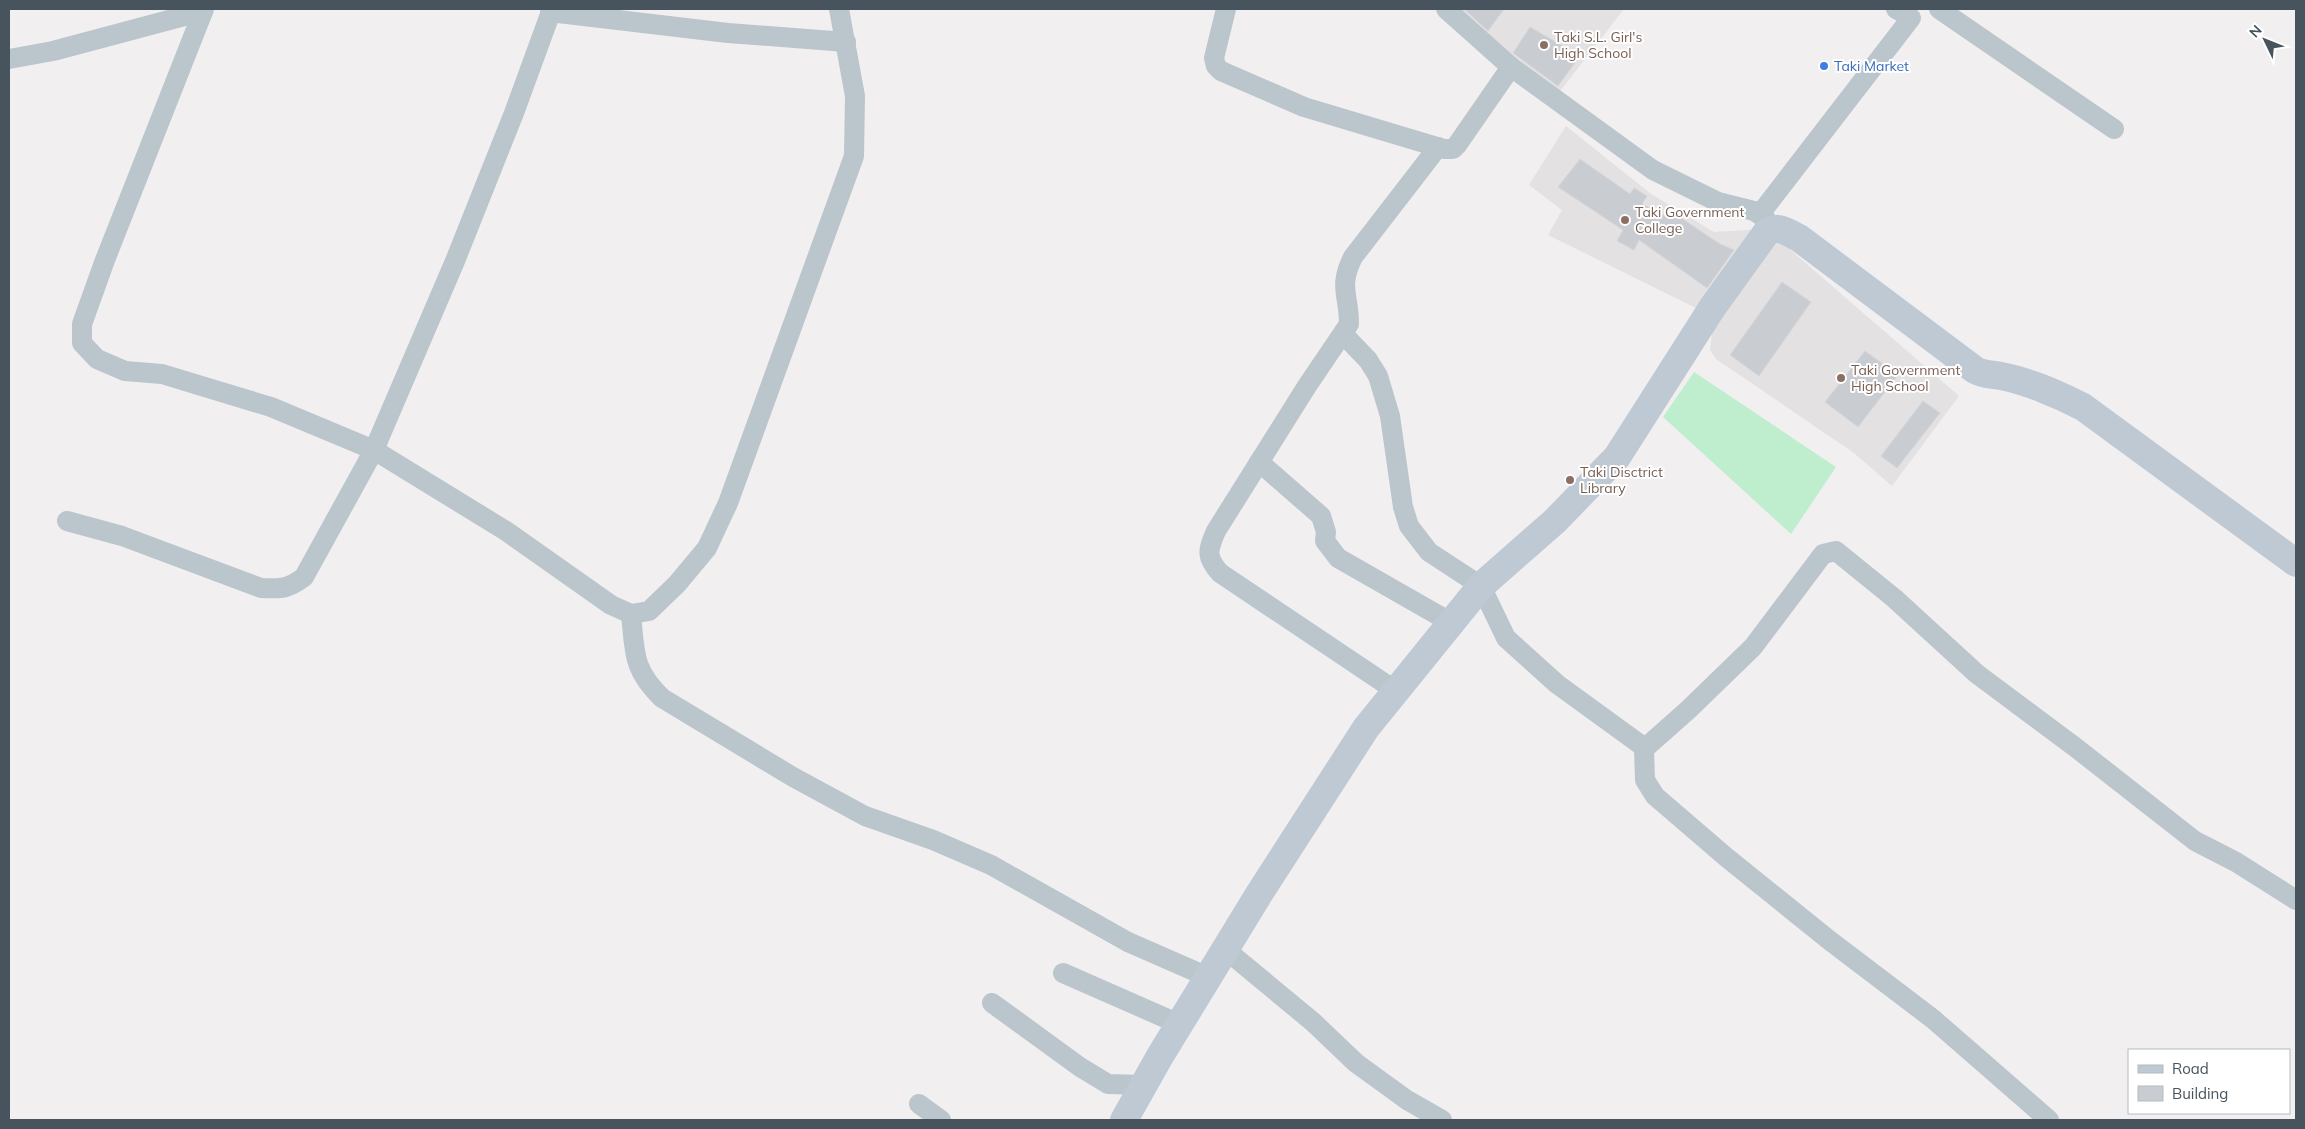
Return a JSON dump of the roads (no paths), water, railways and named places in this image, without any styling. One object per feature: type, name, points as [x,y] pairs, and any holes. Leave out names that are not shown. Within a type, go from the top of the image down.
[{"type":"street","points":[[204,10],[105,260],[82,324],[82,343],[97,359],[125,371],[162,374],[271,407],[374,450],[506,531],[612,605],[631,614],[649,612],[677,584],[707,548],[728,503],[854,156],[854,96],[839,9]]},
{"type":"street","points":[[1226,9],[1214,58],[1216,66],[1221,71],[1304,107],[1438,147],[1453,149],[1457,145],[1511,67]]},
{"type":"street","points":[[1446,9],[1511,67],[1652,170],[1718,202],[1766,221],[1799,238],[1975,370],[1986,375],[2002,376],[2065,397],[2083,407],[2190,483],[2296,563]]},
{"type":"street","points":[[1939,9],[2114,129]]},
{"type":"street","points":[[9,59],[53,51],[204,10]]},
{"type":"street","points":[[67,521],[122,536],[261,588],[279,589],[292,587],[304,577],[374,450],[455,261],[514,114],[551,11],[728,33],[846,42]]},
{"type":"street","points":[[1124,1120],[1208,977],[1366,728],[1481,586],[1555,521],[1617,457],[1712,308],[1766,234],[1766,221],[1909,12]]},
{"type":"street","points":[[1396,691],[1220,573],[1210,562],[1208,549],[1216,531],[1307,386],[1344,335],[1349,324],[1349,313],[1344,289],[1345,273],[1349,265],[1438,147]]},
{"type":"street","points":[[1344,335],[1368,360],[1378,376],[1390,416],[1403,508],[1410,526],[1429,552],[1481,586],[1506,638],[1557,684],[1644,749]]},
{"type":"street","points":[[1259,462],[1322,516],[1326,541],[1338,558],[1450,622]]},
{"type":"street","points":[[1644,749],[1688,710],[1753,647],[1823,554],[1836,551],[1894,598],[1977,674],[2075,747],[2195,842],[2236,862],[2296,900]]},
{"type":"street","points":[[631,614],[636,662],[646,682],[662,698],[793,777],[865,816],[933,840],[991,865],[1128,942],[1208,977]]},
{"type":"street","points":[[1644,749],[1645,780],[1655,796],[1733,863],[1933,1019],[2049,1120]]},
{"type":"street","points":[[1226,950],[1313,1022],[1356,1063],[1408,1100],[1442,1120]]},
{"type":"street","points":[[1063,973],[1179,1024]]},
{"type":"street","points":[[992,1003],[1080,1067],[1108,1084],[1144,1085]]},
{"type":"street","points":[[919,1104],[941,1120]]},
{"type":"place","name":"Taki S.L. Girl's High School","points":[[1544,45]]},
{"type":"place","name":"Taki Market","points":[[1824,66]]},
{"type":"place","name":"Taki Government College","points":[[1625,220]]},
{"type":"place","name":"Taki Government High School","points":[[1841,378]]},
{"type":"place","name":"Taki Disctrict Library","points":[[1570,480]]}]
